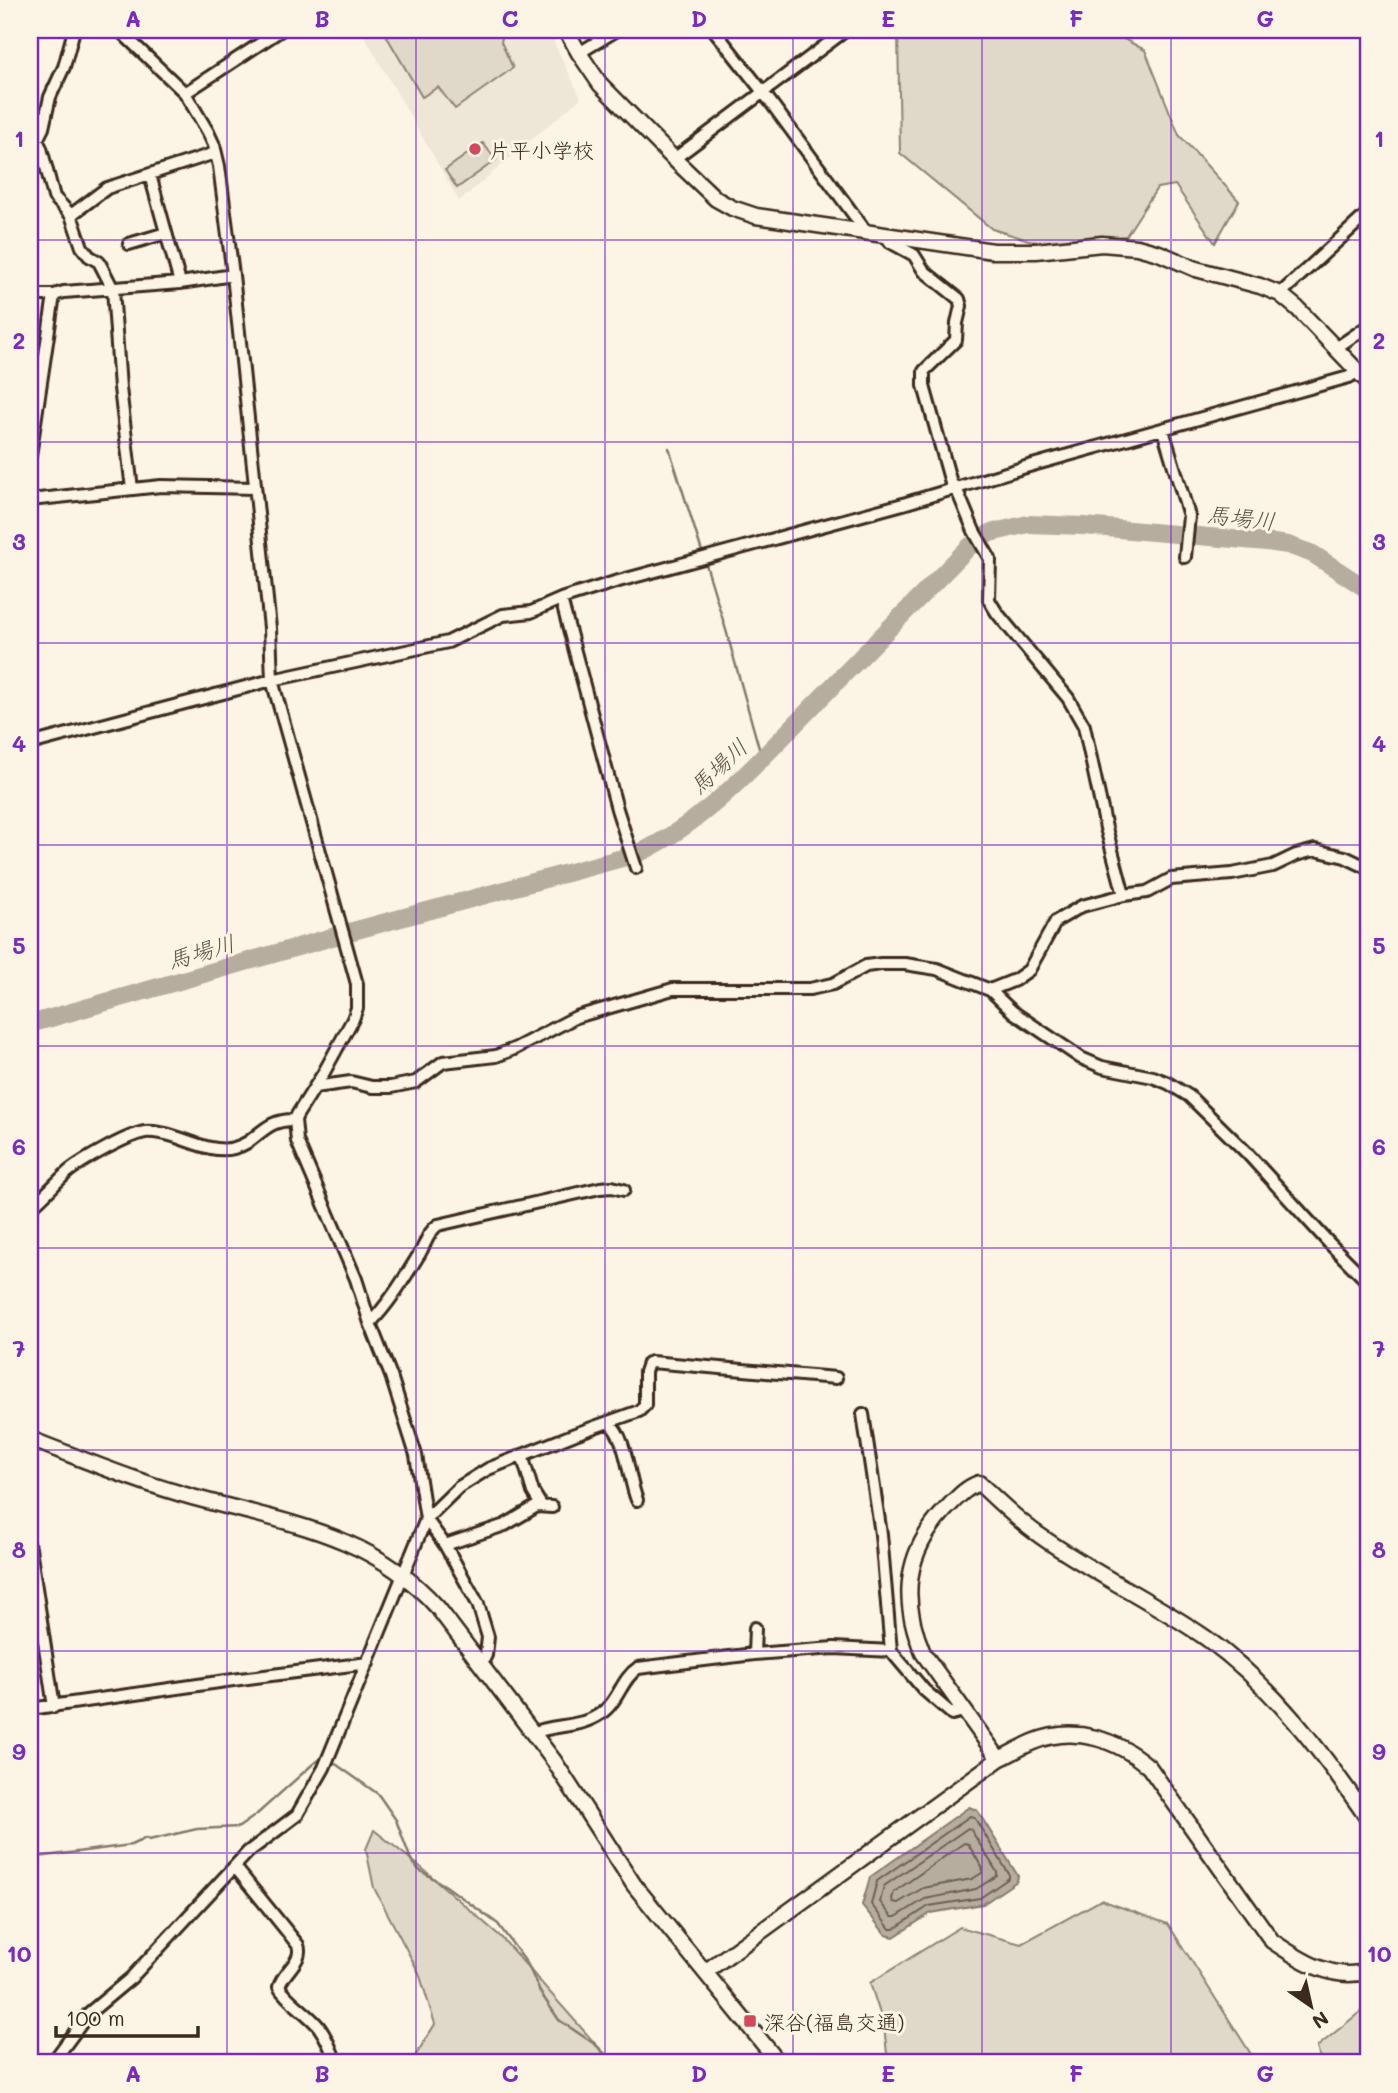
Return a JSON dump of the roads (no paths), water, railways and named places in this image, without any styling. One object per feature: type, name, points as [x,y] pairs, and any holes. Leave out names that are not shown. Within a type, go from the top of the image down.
[{"type":"street","points":[[74,30],[64,67],[50,97],[43,128],[33,143],[41,148],[54,198],[71,215],[80,245],[89,256],[99,262],[113,289],[120,388],[132,489]]},
{"type":"street","points":[[119,30],[185,93],[208,132],[215,153],[233,275],[270,628],[272,680],[357,984],[357,1008],[349,1026],[295,1120],[299,1149],[356,1279],[391,1377],[416,1455],[426,1519],[474,1594],[486,1628],[486,1655],[481,1665]]},
{"type":"street","points":[[185,93],[281,30]]},
{"type":"street","points":[[566,30],[600,84],[716,199],[732,208],[757,216],[865,234],[993,251],[1015,253],[1102,244],[1138,247],[1196,269],[1280,294],[1363,376]]},
{"type":"street","points":[[579,53],[617,30]]},
{"type":"street","points":[[714,30],[764,92],[862,226],[865,234]]},
{"type":"street","points":[[674,159],[846,30]]},
{"type":"street","points":[[71,215],[107,188],[215,153]]},
{"type":"street","points":[[149,175],[180,284]]},
{"type":"street","points":[[1280,294],[1368,213]]},
{"type":"street","points":[[129,244],[166,233]]},
{"type":"street","points":[[886,236],[890,242],[914,255],[924,271],[959,299],[961,306],[956,340],[924,371],[923,380],[951,482],[986,550],[991,566],[988,596],[992,606],[1068,698],[1084,726],[1124,895]]},
{"type":"street","points":[[30,295],[180,284],[233,275]]},
{"type":"street","points":[[30,456],[54,295]]},
{"type":"street","points":[[1336,348],[1368,326]]},
{"type":"street","points":[[30,744],[272,680],[448,642],[493,619],[539,610],[561,599],[615,582],[1349,377],[1363,376]]},
{"type":"street","points":[[1163,430],[1189,516],[1185,557]]},
{"type":"street","points":[[30,500],[161,486],[255,488]]},
{"type":"street","points":[[561,599],[617,809],[636,868]]},
{"type":"street","points":[[990,990],[1029,970],[1056,921],[1082,906],[1147,892],[1178,877],[1232,874],[1273,866],[1315,850],[1345,857],[1368,867]]},
{"type":"street","points":[[315,1087],[351,1082],[372,1087],[391,1087],[416,1082],[443,1062],[496,1056],[576,1017],[673,989],[810,989],[833,984],[866,966],[893,964],[937,969],[990,990],[1013,1012],[1090,1063],[1153,1077],[1189,1096],[1247,1153],[1368,1282]]},
{"type":"street","points":[[30,1208],[80,1163],[144,1132],[167,1134],[214,1148],[230,1149],[241,1145],[266,1126],[295,1120]]},
{"type":"street","points":[[370,1323],[405,1276],[430,1231],[438,1225],[600,1188],[624,1190]]},
{"type":"street","points":[[52,2063],[89,2013],[131,1978],[248,1852],[297,1815],[324,1768],[426,1519],[468,1480],[522,1455],[642,1409],[646,1399],[645,1372],[648,1363],[836,1378]]},
{"type":"street","points":[[863,1414],[881,1534],[891,1651],[924,1690],[952,1714],[963,1711]]},
{"type":"street","points":[[609,1423],[620,1438],[637,1500]]},
{"type":"street","points":[[30,1439],[164,1489],[334,1536],[376,1556],[402,1574],[427,1596],[481,1665],[554,1761],[634,1885],[779,2063]]},
{"type":"street","points":[[445,1545],[505,1525],[527,1511],[546,1506],[533,1492],[522,1455]]},
{"type":"street","points":[[999,1759],[923,1653],[915,1636],[908,1604],[910,1575],[918,1548],[933,1523],[968,1486],[979,1483],[1038,1535],[1207,1639],[1254,1678],[1293,1719],[1368,1819]]},
{"type":"street","points":[[30,1548],[54,1707]]},
{"type":"street","points":[[754,1654],[755,1628]]},
{"type":"street","points":[[533,1733],[545,1728],[571,1726],[603,1713],[617,1696],[627,1677],[638,1668],[754,1654],[834,1648],[891,1651]]},
{"type":"street","points":[[30,1709],[368,1663]]},
{"type":"street","points":[[705,1972],[999,1759],[1035,1741],[1074,1733],[1112,1742],[1133,1753],[1149,1767],[1272,1941],[1300,1960],[1334,1973],[1368,1971]]},
{"type":"street","points":[[235,1867],[298,1945],[299,1956],[286,1971],[279,1987],[319,2027],[336,2063]]},
{"type":"water","points":[[969,1807],[977,1810],[1018,1876],[1017,1881],[983,1904],[931,1913],[894,1937],[886,1935],[862,1905],[870,1877]]},
{"type":"waterway","points":[[669,448],[703,555]]},
{"type":"waterway","name":"馬場川","points":[[30,1024],[353,931],[637,854],[686,826],[729,790],[970,546],[990,533],[1028,524],[1084,526],[1288,545],[1313,554],[1368,590]]},
{"type":"waterway","points":[[705,561],[762,759]]},
{"type":"waterway","points":[[30,1858],[131,1845],[146,1838],[149,1840],[197,1829],[239,1827],[324,1757]]},
{"type":"waterway","points":[[330,1760],[378,1794],[396,1820],[411,1860],[419,1870],[498,1924],[528,1965],[540,1992],[559,2020],[596,2045],[614,2063]]},
{"type":"place","name":"片平小学校","points":[[475,149]]},
{"type":"place","name":"深谷(福島交通)","points":[[750,2021]]}]
